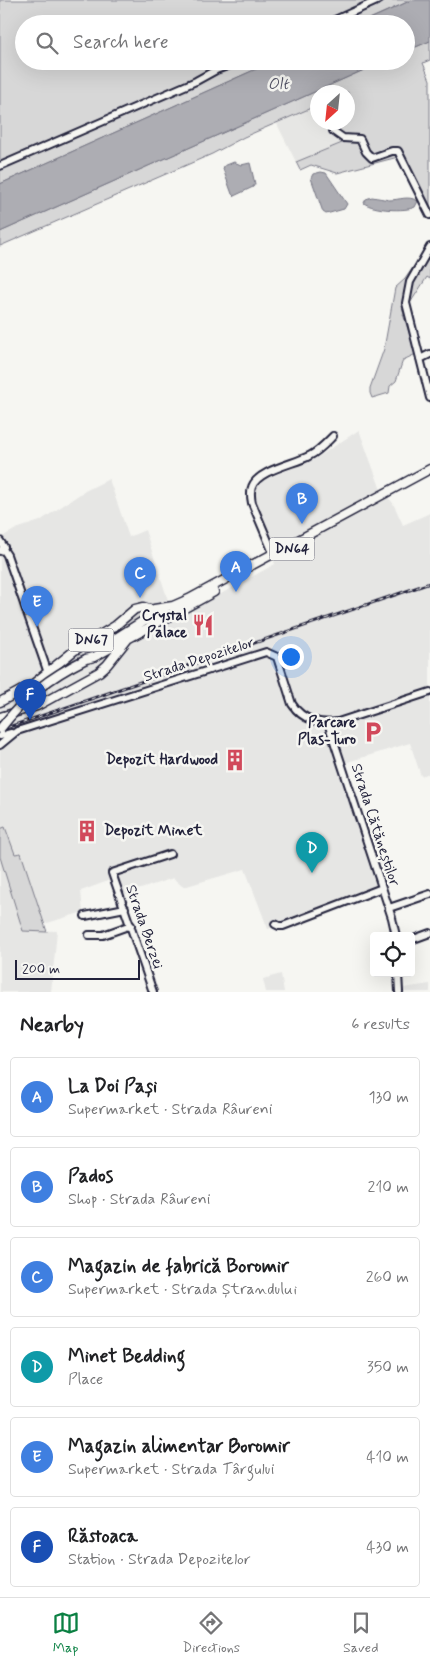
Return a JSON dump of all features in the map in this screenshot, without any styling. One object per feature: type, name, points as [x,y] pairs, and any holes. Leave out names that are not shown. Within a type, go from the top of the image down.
[{"type":"main road","name":"DN64","points":[[86,659],[92,653],[155,612],[189,599],[430,470]]},
{"type":"main road","name":"DN64","points":[[161,621],[430,475]]},
{"type":"main road","name":"DN67","points":[[155,612],[143,607],[135,609],[115,626],[75,650],[33,684],[2,701],[4,716],[45,702],[99,672],[127,640],[161,621]]},
{"type":"main road","points":[[155,612],[165,614],[161,621],[155,621],[155,612]]},
{"type":"main road","name":"DN64","points":[[0,729],[36,690],[57,675],[127,640]]},
{"type":"street","points":[[346,15],[379,0]]},
{"type":"street","points":[[0,166],[196,81],[216,70]]},
{"type":"street","points":[[333,131],[343,138],[360,139],[366,152],[372,158],[392,151],[398,151],[430,215]]},
{"type":"street","points":[[430,247],[410,282],[406,297],[407,310],[430,398]]},
{"type":"street","points":[[420,359],[430,354]]},
{"type":"street","points":[[274,555],[252,503],[252,487],[256,480],[272,470],[313,454],[333,436]]},
{"type":"street","points":[[0,541],[4,544],[2,550],[7,555],[48,673]]},
{"type":"street","name":"Strada Depozitelor","points":[[0,745],[17,731],[266,652],[277,657],[292,704],[296,710],[311,720],[328,723],[345,720],[430,692]]},
{"type":"street","name":"Strada Cătăneștilor","points":[[328,723],[389,908],[395,932]]},
{"type":"street","points":[[0,736],[17,731]]},
{"type":"street","name":"Strada Berzei","points":[[153,992],[112,873],[170,854]]},
{"type":"street","points":[[275,924],[283,926],[382,888]]},
{"type":"street","points":[[389,908],[430,894]]},
{"type":"street","points":[[85,916],[125,908]]},
{"type":"street","points":[[89,935],[103,935],[131,925]]},
{"type":"street","points":[[415,938],[430,932]]},
{"type":"street","points":[[398,977],[399,992]]},
{"type":"shaded area","points":[[0,0],[412,0],[378,15],[15,15],[15,70],[254,70],[0,184]]},
{"type":"shaded area","points":[[430,41],[430,60],[423,63],[430,80],[430,208],[398,157],[337,173],[311,165],[300,170],[296,162],[342,143],[330,130],[355,130],[355,85],[330,85],[364,70],[415,70],[415,47]]},
{"type":"shaded area","points":[[310,94],[310,108],[244,137],[212,154],[0,246],[0,232]]},
{"type":"shaded area","points":[[310,107],[310,130],[330,130],[342,143],[296,162],[276,122]]},
{"type":"shaded area","points":[[430,251],[430,279],[427,277],[403,314],[416,354],[403,360],[396,381],[390,386],[389,393],[372,398],[370,388],[384,349],[395,288]]},
{"type":"shaded area","points":[[359,430],[381,490],[393,503],[403,525],[430,513],[430,773],[421,776],[410,743],[338,765],[380,888],[268,929],[245,869],[187,886],[182,886],[173,878],[123,895],[116,878],[81,891],[83,912],[44,924],[21,853],[15,855],[5,827],[0,829],[0,538],[16,529],[40,521],[83,492],[109,479],[129,537],[145,530],[168,600],[179,617],[275,564],[246,487],[315,459]]},
{"type":"shaded area","points":[[140,613],[143,614],[142,617],[83,655],[63,665],[76,654]]},
{"type":"shaded area","points":[[5,827],[15,854],[21,853],[47,932],[23,931],[0,857],[0,829]]},
{"type":"shaded area","points":[[0,857],[23,930],[57,931],[51,992],[0,992]]},
{"type":"shaded area","points":[[281,974],[284,992],[266,992],[263,979]]},
{"type":"shaded area","points":[[430,984],[430,992],[404,992],[403,988]]},
{"type":"water","points":[[412,0],[430,0],[430,41],[415,47],[415,15],[379,15]]},
{"type":"water","name":"Olt","points":[[254,70],[364,70],[330,85],[310,85],[310,94],[0,232],[0,184]]},
{"type":"water","points":[[234,162],[241,165],[250,163],[255,184],[253,187],[234,196],[223,169],[224,166]]},
{"type":"water","points":[[326,173],[347,204],[344,209],[326,214],[323,212],[311,178],[313,174]]},
{"type":"water","points":[[372,197],[389,200],[411,198],[418,201],[415,207],[410,209],[389,210],[364,203],[366,199]]},
{"type":"railway","points":[[0,730],[430,583]]},
{"type":"place","name":"Pados","points":[[302,524]]},
{"type":"place","name":"La Doi Pași","points":[[236,592]]},
{"type":"place","name":"Magazin de fabrică Boromir","points":[[140,598]]},
{"type":"place","name":"Crystal Palace","points":[[203,625]]},
{"type":"place","name":"Magazin alimentar Boromir","points":[[37,627]]},
{"type":"place","name":"Răstoaca","points":[[30,720]]},
{"type":"place","name":"Parcare Plas-Turo","points":[[373,732]]},
{"type":"place","name":"Depozit Hardwood","points":[[235,760]]},
{"type":"place","name":"Depozit Minet","points":[[87,831]]},
{"type":"place","name":"Minet Bedding","points":[[312,873]]}]
